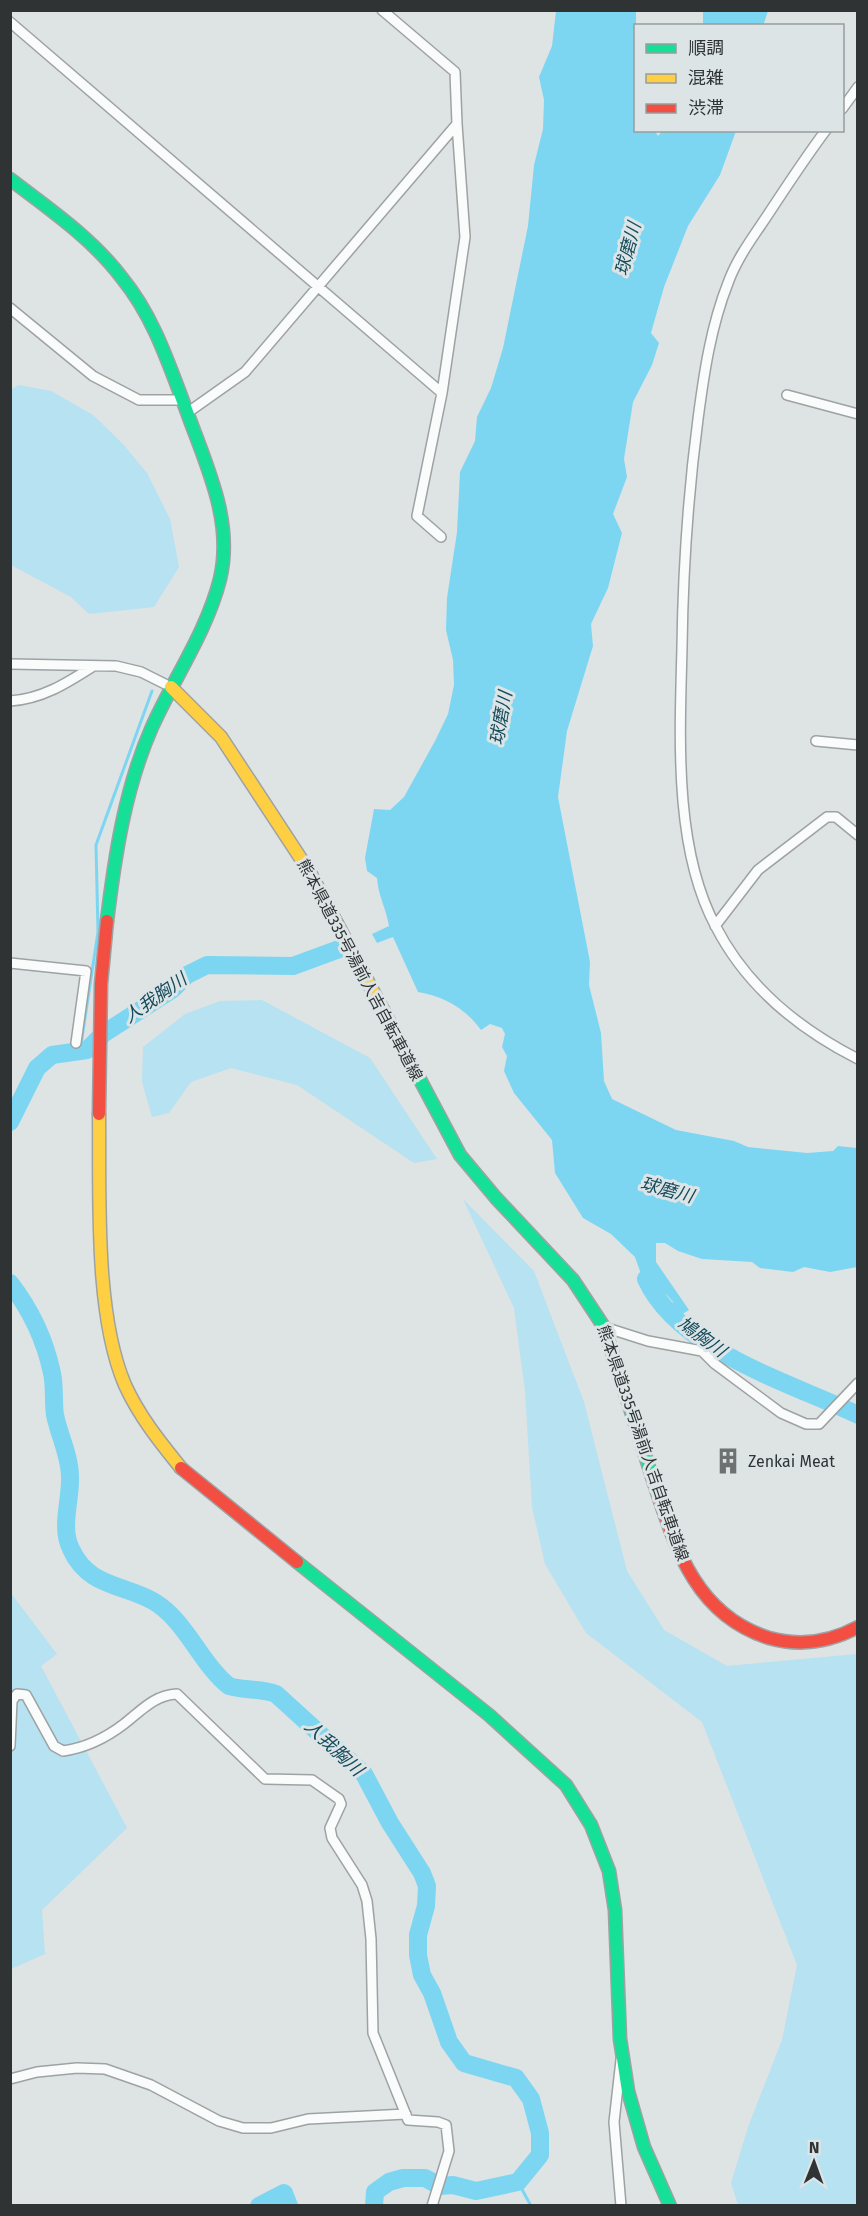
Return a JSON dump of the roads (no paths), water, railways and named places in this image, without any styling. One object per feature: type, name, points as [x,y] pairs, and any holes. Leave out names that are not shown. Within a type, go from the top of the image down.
[{"type":"main road","points":[[10,179],[89,242],[122,277],[150,319],[217,497],[222,528],[222,568],[211,604],[171,687],[135,774],[125,809],[111,897],[102,992],[98,1094],[104,1291],[110,1336],[124,1382],[149,1430],[188,1475],[489,1715],[566,1785],[591,1825],[609,1871],[615,1910],[622,2055],[628,2091],[644,2147],[670,2205]]},
{"type":"main road","name":"熊本県道335号湯前人吉自転車道線","points":[[171,687],[221,737],[309,871],[460,1155],[481,1184],[590,1300],[604,1327],[667,1519],[686,1567],[710,1604],[746,1633],[799,1645],[836,1640],[858,1627]]},
{"type":"street","points":[[382,10],[455,72],[465,237],[442,393],[417,516],[441,537]]},
{"type":"street","points":[[10,22],[442,393]]},
{"type":"street","points":[[844,108],[858,87]]},
{"type":"street","points":[[187,413],[245,372],[457,124]]},
{"type":"street","points":[[825,132],[741,254],[729,279],[712,334],[690,476],[683,562],[681,704],[683,779],[692,860],[703,900],[715,926],[752,981],[775,1004],[822,1041],[858,1059]]},
{"type":"street","points":[[10,308],[93,376],[139,400],[182,400]]},
{"type":"street","points":[[787,395],[858,414]]},
{"type":"street","points":[[10,664],[116,666],[141,672],[171,687]]},
{"type":"street","points":[[10,701],[29,700],[46,693],[92,667]]},
{"type":"street","points":[[816,741],[858,745]]},
{"type":"street","points":[[715,926],[758,870],[827,817],[836,817],[858,835]]},
{"type":"street","points":[[10,963],[86,971],[76,1043]]},
{"type":"street","points":[[604,1327],[648,1341],[702,1351],[715,1364],[781,1413],[806,1424],[819,1424],[858,1383]]},
{"type":"street","points":[[10,1746],[12,1701],[17,1694],[26,1695],[54,1746],[63,1751],[93,1742],[123,1725],[153,1701],[168,1694],[177,1694],[184,1698],[265,1779],[312,1780],[339,1799],[341,1804],[330,1828],[332,1838],[362,1885],[367,1901],[371,1939],[373,2033],[410,2121],[438,2121],[446,2126],[449,2151],[432,2205]]},
{"type":"street","points":[[621,2205],[614,2122],[622,2055]]},
{"type":"street","points":[[10,2079],[47,2071],[77,2068],[105,2070],[151,2085],[219,2121],[243,2127],[271,2128],[308,2119],[406,2114]]},
{"type":"water","points":[[703,10],[768,11],[764,24],[703,24]]},
{"type":"water","name":"球磨川","points":[[556,11],[636,11],[634,132],[656,132],[658,136],[661,132],[736,132],[720,175],[688,226],[664,287],[651,333],[659,343],[652,365],[633,402],[624,459],[627,477],[613,514],[622,533],[608,588],[591,624],[593,646],[567,731],[558,797],[590,962],[589,985],[601,1033],[604,1081],[612,1099],[676,1130],[734,1141],[748,1147],[807,1153],[833,1151],[838,1146],[857,1148],[857,1267],[830,1272],[804,1267],[793,1272],[760,1268],[752,1262],[702,1259],[678,1251],[665,1243],[656,1243],[656,1262],[689,1310],[669,1322],[673,1302],[666,1294],[658,1301],[641,1274],[635,1257],[611,1234],[583,1218],[555,1173],[552,1140],[514,1093],[504,1071],[507,1056],[502,1047],[505,1034],[502,1028],[490,1024],[481,1030],[454,1005],[418,992],[393,937],[377,943],[372,934],[389,926],[377,878],[367,871],[365,858],[374,809],[390,810],[404,797],[448,714],[454,685],[453,660],[446,630],[447,598],[457,532],[460,472],[475,441],[477,417],[491,388],[503,348],[528,226],[534,165],[543,129],[544,100],[539,77],[552,46]]},
{"type":"waterway","points":[[80,1051],[98,932],[96,845],[152,691]]},
{"type":"waterway","name":"人我胸川","points":[[10,1122],[37,1068],[52,1055],[87,1050],[103,1034],[173,989],[187,975],[207,965],[293,966],[342,948]]},
{"type":"waterway","name":"鳩胸川","points":[[646,1279],[662,1304],[683,1326],[709,1345],[770,1377],[858,1415]]},
{"type":"waterway","name":"人我胸川","points":[[10,1283],[36,1326],[49,1361],[53,1378],[55,1415],[70,1469],[66,1532],[71,1549],[78,1561],[97,1578],[142,1595],[165,1609],[184,1630],[219,1677],[229,1686],[276,1694],[364,1774],[390,1823],[422,1873],[427,1886],[426,1906],[418,1935],[418,1955],[422,1975],[432,1993],[449,2042],[464,2063],[516,2078],[531,2099],[540,2133],[540,2155],[518,2182],[476,2191],[453,2185],[440,2186],[425,2178],[403,2178],[389,2182],[375,2192],[374,2206]]},
{"type":"waterway","points":[[518,2182],[531,2206]]},
{"type":"waterway","name":"人我胸川","points":[[259,2206],[284,2193],[289,2206]]},
{"type":"place","name":"Zenkai Meat","points":[[728,1461]]}]
